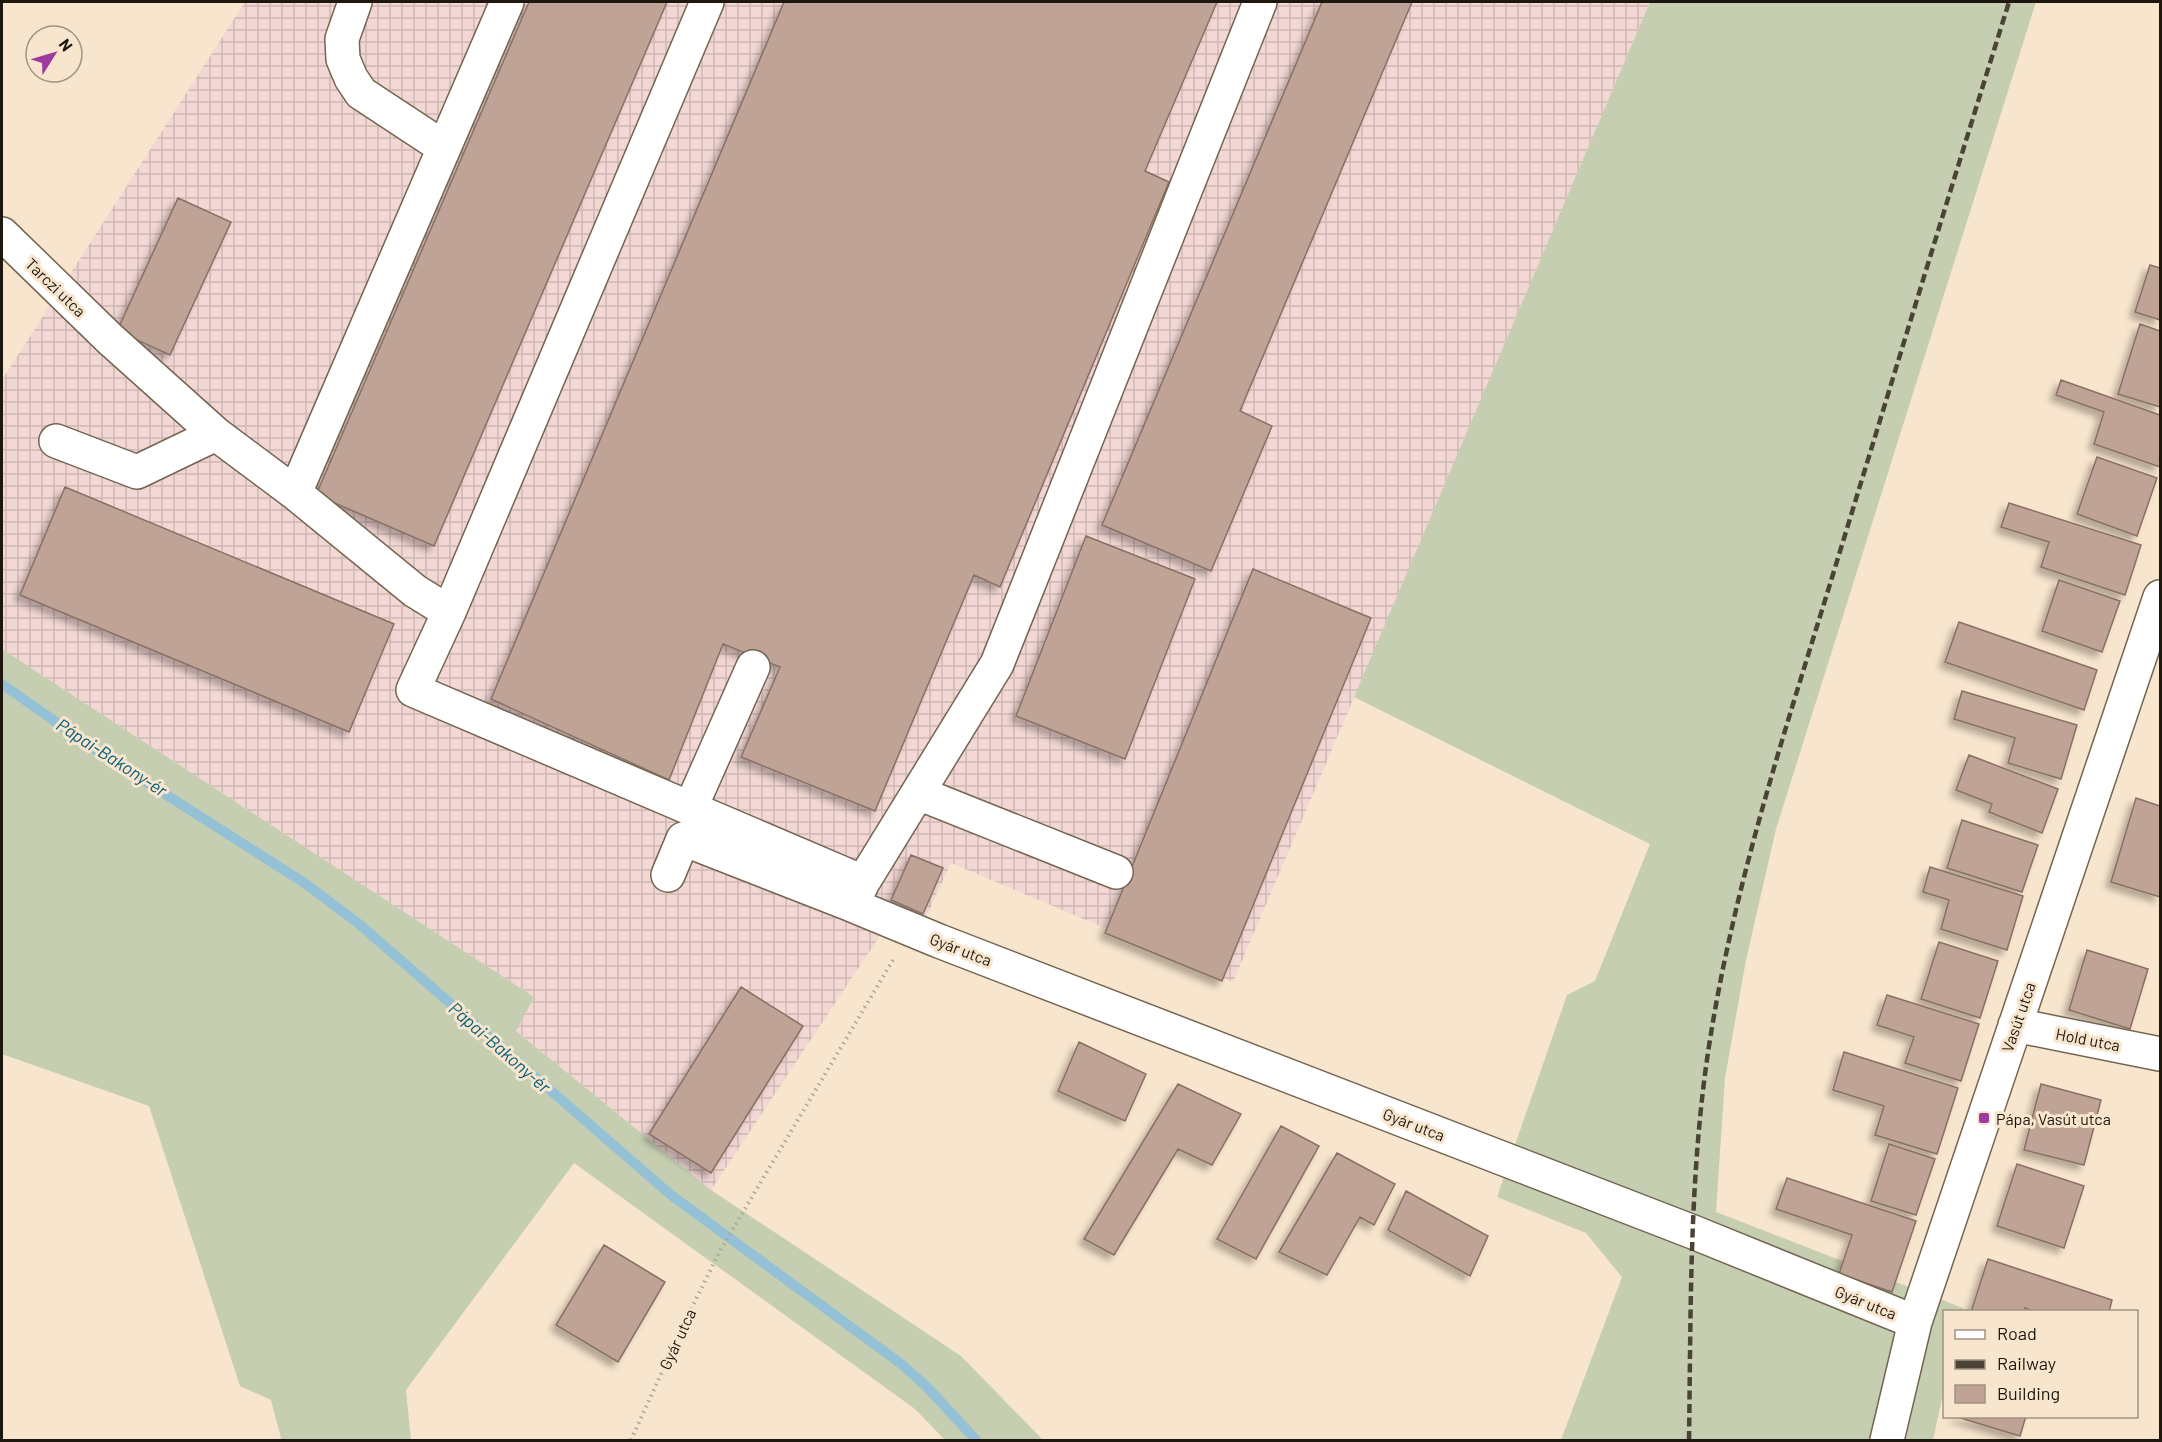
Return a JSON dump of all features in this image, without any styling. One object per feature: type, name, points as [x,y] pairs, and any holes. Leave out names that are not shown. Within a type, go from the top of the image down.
[{"type":"street","points":[[354,2],[342,39],[343,59],[351,78],[361,93],[443,147]]},
{"type":"street","points":[[295,493],[507,2]]},
{"type":"street","points":[[707,2],[449,612],[413,690],[690,809],[857,893],[908,928]]},
{"type":"street","points":[[857,893],[997,664],[1260,2]]},
{"type":"street","name":"Tarczi utca","points":[[2,234],[110,339],[216,434],[295,493],[415,591],[449,612]]},
{"type":"street","points":[[56,441],[137,472],[216,434]]},
{"type":"street","name":"Vasút utca","points":[[1887,1440],[1916,1322],[2160,597]]},
{"type":"street","points":[[690,809],[753,667]]},
{"type":"street","points":[[918,793],[1116,872]]},
{"type":"street","points":[[668,875],[683,839],[857,893]]},
{"type":"street","name":"Gyár utca","points":[[908,928],[1693,1232],[1916,1322]]},
{"type":"street","name":"Hold utca","points":[[2015,1025],[2160,1054]]},
{"type":"path","name":"Gyár utca","points":[[631,1440],[687,1317],[742,1212],[908,928]]},
{"type":"shaded area","points":[[245,2],[1650,2],[1233,982],[951,863],[925,919],[899,907],[711,1190],[515,1030],[534,997],[2,649],[2,380]]},
{"type":"green space","points":[[1650,2],[2036,2],[1776,829],[1746,960],[1725,1078],[1716,1212],[1963,1308],[1962,1310],[1943,1310],[1943,1394],[1933,1440],[1561,1440],[1622,1277],[1586,1233],[1497,1197],[1567,995],[1595,981],[1650,844],[1354,697]]},
{"type":"green space","points":[[2,649],[534,997],[516,1031],[711,1190],[961,1356],[1043,1440],[945,1440],[915,1409],[574,1163],[406,1390],[411,1440],[280,1440],[271,1400],[240,1386],[149,1106],[2,1054]]},
{"type":"building","points":[[529,2],[667,2],[434,546],[316,495]]},
{"type":"building","points":[[784,2],[1217,2],[1145,171],[1169,182],[1000,587],[974,575],[875,811],[741,757],[780,667],[723,644],[669,780],[491,699]]},
{"type":"building","points":[[1322,2],[1412,2],[1240,411],[1272,426],[1211,571],[1102,525]]},
{"type":"building","points":[[178,198],[231,222],[170,355],[117,331]]},
{"type":"building","points":[[2150,265],[2160,268],[2160,320],[2135,312]]},
{"type":"building","points":[[2140,324],[2160,331],[2160,407],[2118,394]]},
{"type":"building","points":[[2061,380],[2160,415],[2160,467],[2094,444],[2104,412],[2056,395]]},
{"type":"building","points":[[2097,457],[2157,478],[2137,536],[2077,514]]},
{"type":"building","points":[[65,487],[394,624],[349,732],[20,595]]},
{"type":"building","points":[[2009,503],[2141,545],[2125,595],[2041,567],[2049,542],[2001,527]]},
{"type":"building","points":[[1086,536],[1195,579],[1125,759],[1016,716]]},
{"type":"building","points":[[1253,569],[1371,618],[1222,981],[1105,933]]},
{"type":"building","points":[[2059,580],[2120,601],[2102,652],[2042,631]]},
{"type":"building","points":[[1959,622],[2097,670],[2084,710],[1945,662]]},
{"type":"building","points":[[1962,691],[2077,725],[2061,779],[2008,763],[2015,738],[1954,719]]},
{"type":"building","points":[[1969,755],[2058,789],[2042,833],[1989,812],[1992,804],[1956,790]]},
{"type":"building","points":[[2136,798],[2160,806],[2160,897],[2111,882]]},
{"type":"building","points":[[1962,820],[2038,845],[2022,892],[1947,868]]},
{"type":"building","points":[[911,855],[943,868],[923,914],[891,900]]},
{"type":"building","points":[[1930,867],[2023,896],[2007,950],[1941,929],[1949,900],[1923,892]]},
{"type":"building","points":[[1939,942],[1998,961],[1980,1018],[1921,999]]},
{"type":"building","points":[[2087,950],[2148,969],[2130,1029],[2069,1010]]},
{"type":"building","points":[[741,987],[803,1026],[711,1173],[649,1134]]},
{"type":"building","points":[[1887,995],[1979,1024],[1961,1081],[1905,1063],[1914,1037],[1877,1025]]},
{"type":"building","points":[[1079,1042],[1146,1074],[1125,1121],[1058,1091]]},
{"type":"building","points":[[1844,1052],[1958,1088],[1937,1154],[1875,1135],[1884,1106],[1833,1090]]},
{"type":"building","points":[[1178,1084],[1241,1114],[1212,1165],[1178,1149],[1114,1255],[1084,1239]]},
{"type":"building","points":[[2041,1084],[2101,1100],[2084,1165],[2024,1150]]},
{"type":"building","points":[[1281,1126],[1319,1146],[1256,1259],[1217,1239]]},
{"type":"building","points":[[1889,1144],[1935,1159],[1916,1215],[1871,1201]]},
{"type":"building","points":[[1337,1153],[1395,1184],[1374,1225],[1360,1217],[1327,1275],[1279,1252]]},
{"type":"building","points":[[2017,1164],[2084,1186],[2064,1248],[1997,1226]]},
{"type":"building","points":[[1787,1178],[1916,1221],[1892,1292],[1839,1274],[1852,1235],[1776,1209]]},
{"type":"building","points":[[1406,1191],[1488,1236],[1470,1276],[1388,1230]]},
{"type":"building","points":[[604,1245],[665,1282],[618,1362],[556,1325]]},
{"type":"building","points":[[1988,1259],[2112,1300],[2110,1310],[2030,1310],[2025,1308],[2024,1310],[1972,1310]]},
{"type":"building","points":[[1961,1418],[2025,1418],[2020,1436]]},
{"type":"waterway","name":"Pápai-Bakony-ér","points":[[2,684],[93,748],[306,884],[359,924],[671,1195],[900,1363],[926,1386],[976,1440]]},
{"type":"railway","points":[[1689,1440],[1692,1243],[1702,1095],[1732,926],[1780,748],[2009,2]]},
{"type":"place","name":"Pápa, Vasút utca","points":[[1984,1118]]}]
